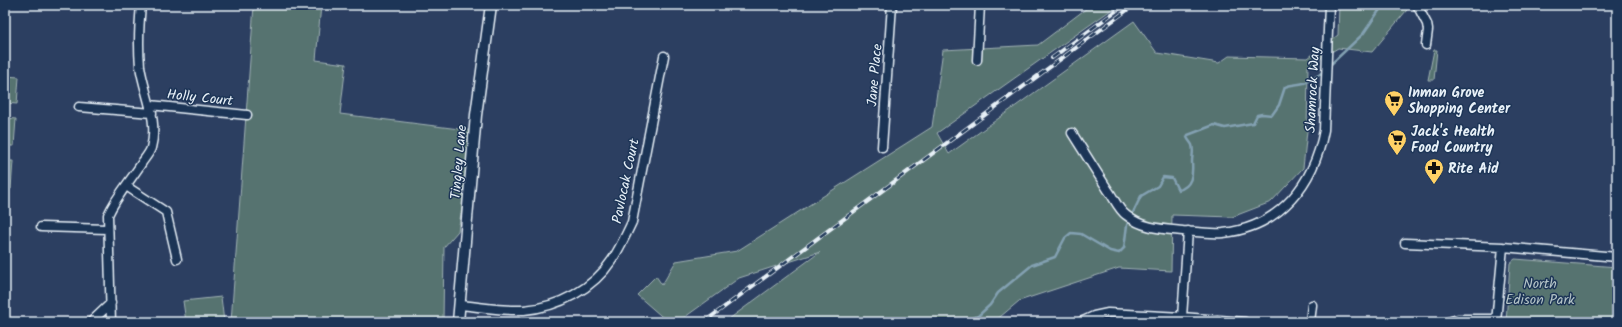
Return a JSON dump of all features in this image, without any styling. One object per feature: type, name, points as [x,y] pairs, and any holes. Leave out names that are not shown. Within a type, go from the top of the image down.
[{"type":"street","points":[[111,322],[107,229],[108,215],[114,202],[151,149],[153,133],[151,109],[141,68],[138,42],[141,5]]},
{"type":"street","name":"Tingley Lane","points":[[458,322],[476,115],[491,5]]},
{"type":"street","name":"Jane Place","points":[[882,147],[892,5]]},
{"type":"street","points":[[977,60],[980,5]]},
{"type":"street","name":"Shamrock Way","points":[[1072,133],[1122,211],[1135,221],[1156,229],[1223,233],[1246,228],[1269,218],[1298,193],[1308,178],[1322,143],[1324,130],[1329,5]]},
{"type":"street","points":[[1417,5],[1427,24],[1428,30],[1426,45]]},
{"type":"street","name":"Pavlocak Court","points":[[460,305],[506,310],[525,310],[562,301],[578,293],[592,282],[612,261],[632,222],[664,56]]},
{"type":"street","name":"Holly Court","points":[[79,107],[151,109],[247,115]]},
{"type":"street","points":[[126,186],[166,212],[177,259]]},
{"type":"street","points":[[41,227],[107,229]]},
{"type":"street","points":[[1182,317],[1188,231]]},
{"type":"street","points":[[1405,243],[1503,248],[1617,257]]},
{"type":"street","points":[[1448,322],[1458,319],[1496,320],[1503,248]]},
{"type":"street","points":[[91,322],[111,303]]},
{"type":"street","points":[[1310,322],[1312,305]]},
{"type":"street","points":[[1081,322],[1094,316],[1108,314],[1182,317],[1245,322]]},
{"type":"green space","points":[[254,5],[321,5],[316,60],[346,64],[340,114],[475,131],[458,231],[444,247],[443,322],[231,322]]},
{"type":"green space","points":[[1091,5],[1118,5],[937,133],[949,154],[1134,21],[1157,53],[1219,63],[1229,56],[1308,58],[1338,35],[1339,5],[1411,5],[1372,52],[1338,48],[1308,66],[1307,131],[1303,168],[1271,202],[1232,217],[1172,215],[1171,271],[1119,268],[1019,301],[994,322],[725,322],[820,252],[739,278],[678,322],[668,322],[637,295],[656,276],[662,285],[676,261],[737,251],[932,127],[943,50],[1038,45]]},
{"type":"green space","points":[[1434,50],[1437,50],[1434,80],[1428,80]]},
{"type":"green space","points":[[6,76],[19,77],[17,104],[5,103]]},
{"type":"green space","points":[[5,118],[16,119],[14,146],[5,146]]},
{"type":"green space","points":[[5,161],[13,161],[11,189],[5,188]]},
{"type":"green space","name":"North Edison Park","points":[[1515,259],[1617,267],[1617,322],[1506,322],[1510,263]]},
{"type":"green space","points":[[221,297],[224,322],[186,322],[183,301]]},
{"type":"waterway","points":[[1329,66],[1363,34],[1383,5]]},
{"type":"waterway","points":[[965,322],[978,316],[990,305],[998,293],[1032,265],[1055,257],[1065,238],[1071,233],[1081,234],[1110,251],[1119,253],[1124,248],[1127,225],[1141,196],[1158,186],[1163,177],[1172,178],[1178,190],[1189,183],[1192,175],[1193,149],[1187,137],[1188,135],[1214,125],[1225,128],[1253,123],[1257,115],[1272,115],[1279,105],[1285,87],[1307,82],[1324,71]]},
{"type":"railway","points":[[1052,58],[1124,5]]},
{"type":"railway","points":[[704,322],[1134,5]]},
{"type":"place","name":"Inman Grove Shopping Center","points":[[1394,117]]},
{"type":"place","name":"Jack's Health Food Country","points":[[1397,156]]},
{"type":"place","name":"Rite Aid","points":[[1434,185]]}]
